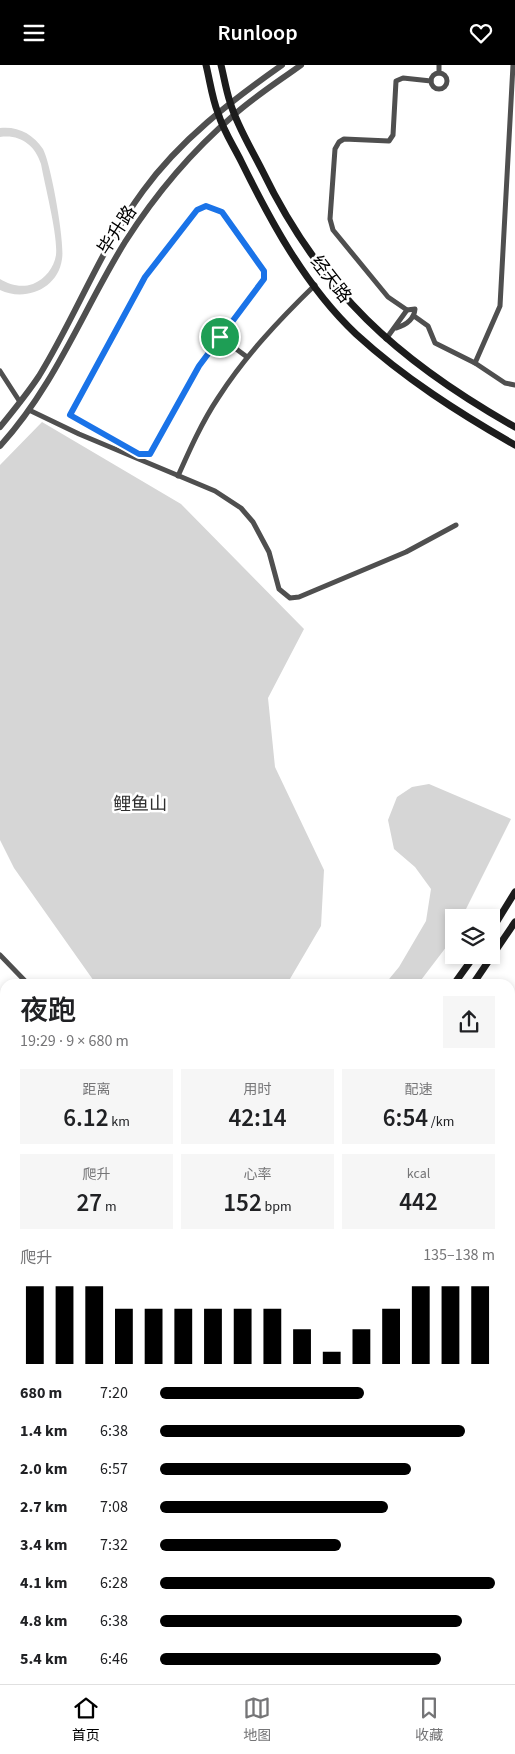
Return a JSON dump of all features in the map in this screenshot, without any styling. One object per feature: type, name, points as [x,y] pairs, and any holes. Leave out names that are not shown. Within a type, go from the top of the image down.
[{"type":"main road","name":"经天路","points":[[206,65],[218,113],[262,204],[315,285],[355,333],[391,364],[435,396],[515,445]]},
{"type":"main road","name":"经天路","points":[[221,65],[234,114],[274,194],[301,241],[331,282],[366,321],[386,339],[444,383],[515,427]]},
{"type":"main road","points":[[500,916],[515,892]]},
{"type":"main road","points":[[476,979],[515,922]]},
{"type":"main road","points":[[458,979],[468,964]]},
{"type":"street","name":"毕升路","points":[[0,427],[39,375],[108,248],[143,191],[166,162],[230,102],[282,65]]},
{"type":"street","name":"毕升路","points":[[0,446],[39,398],[125,242],[153,201],[234,114],[301,65]]},
{"type":"street","points":[[439,73],[440,65]]},
{"type":"street","points":[[475,363],[500,306],[513,65]]},
{"type":"street","points":[[396,328],[406,325],[414,316],[415,309],[407,310],[388,297],[344,247],[333,230],[330,219],[335,149],[339,142],[344,139],[389,141],[393,135],[396,81],[400,78],[431,81],[436,88],[443,87],[446,80],[439,73]]},
{"type":"street","points":[[431,81],[434,75],[439,73]]},
{"type":"street","points":[[206,206],[222,212],[265,273],[262,283],[220,337],[199,366],[150,454],[139,454],[70,415],[145,277],[197,210],[206,206]]},
{"type":"street","points":[[178,476],[218,398],[247,357],[277,321],[315,285]]},
{"type":"street","points":[[386,339],[396,328],[407,310]]},
{"type":"street","points":[[414,316],[428,326],[436,343],[475,363],[505,383],[515,385]]},
{"type":"street","points":[[220,337],[247,357]]},
{"type":"street","points":[[0,371],[20,402]]},
{"type":"street","points":[[29,410],[223,495],[246,513],[267,548],[279,589],[290,598],[299,597],[406,552],[456,525]]},
{"type":"street","points":[[0,955],[23,979]]},
{"type":"green space","points":[[0,128],[13,128],[24,132],[35,139],[43,149],[50,170],[57,204],[62,250],[59,269],[47,285],[30,293],[10,293],[0,290],[0,279],[24,286],[33,284],[45,276],[51,269],[56,255],[53,224],[41,164],[35,151],[20,139],[0,137]]},
{"type":"green space","name":"鲤鱼山","points":[[42,422],[181,504],[304,629],[268,698],[275,767],[324,870],[321,926],[290,979],[92,979],[14,868],[0,840],[0,465]]},
{"type":"green space","points":[[429,784],[511,819],[466,909],[445,909],[445,949],[422,979],[389,979],[399,967],[426,921],[431,889],[415,867],[394,849],[388,820],[397,797],[412,787]]},
{"type":"route","points":[[206,206],[216,208],[222,212],[265,273],[262,283],[220,337],[199,366],[150,454],[139,454],[70,415],[145,277],[197,210],[206,206]]}]
